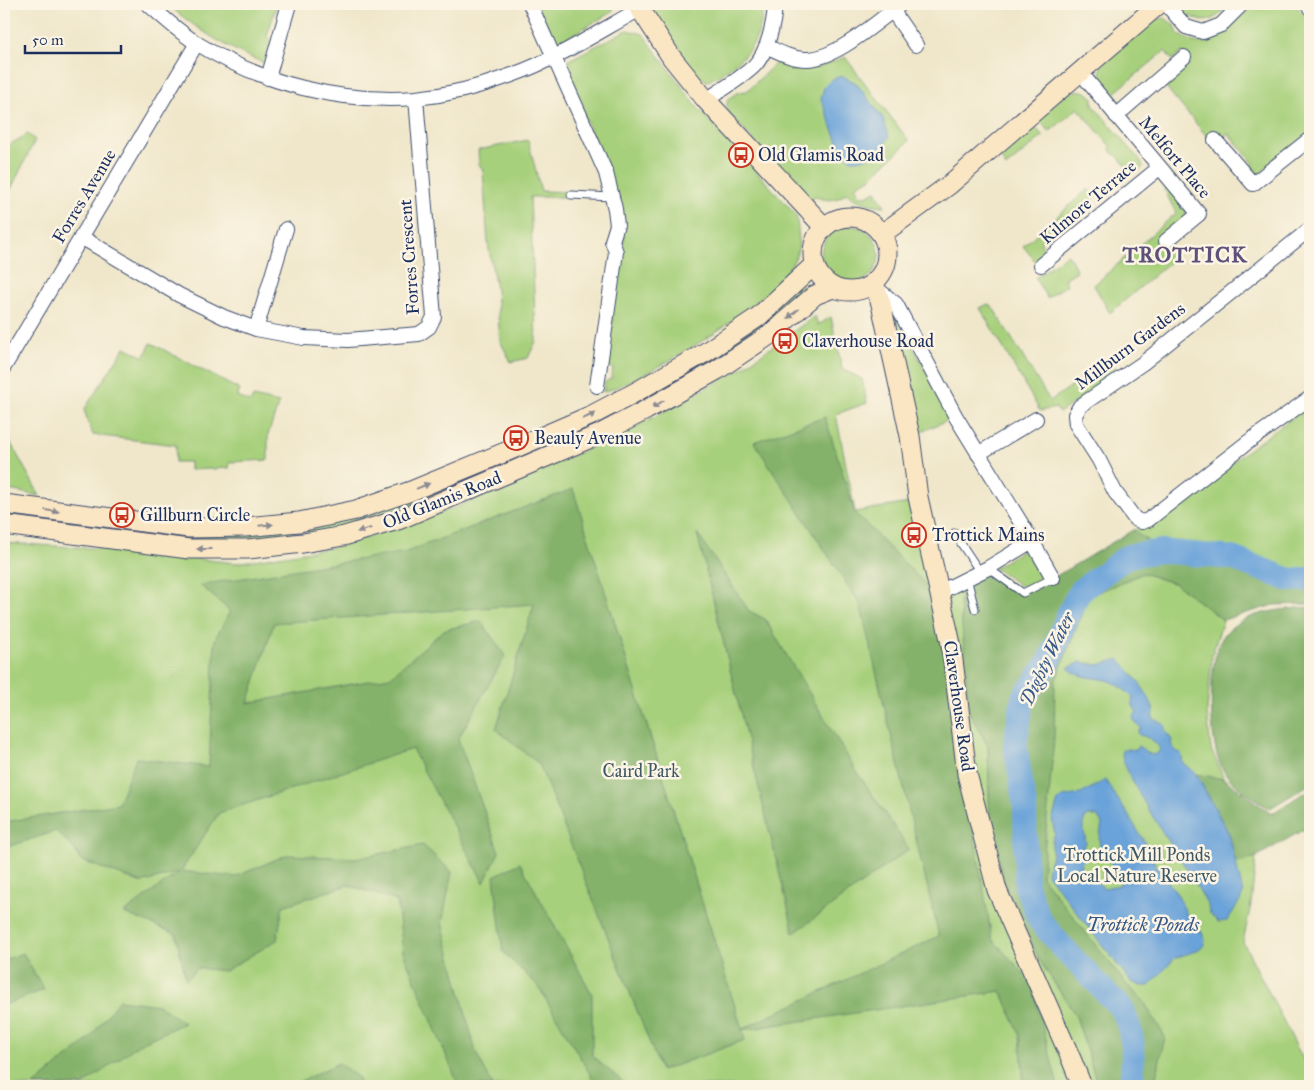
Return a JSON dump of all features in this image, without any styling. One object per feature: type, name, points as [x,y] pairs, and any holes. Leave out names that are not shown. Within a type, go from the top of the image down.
[{"type":"street","points":[[148,4],[197,43],[234,64],[268,78],[319,92],[368,98],[416,98],[472,87],[512,75],[554,56],[639,6],[672,58],[706,100],[824,227]]},
{"type":"street","points":[[268,78],[289,4]]},
{"type":"street","points":[[530,4],[606,172],[612,197],[617,225],[612,241],[616,252],[603,377]]},
{"type":"street","points":[[706,100],[755,66],[766,46],[774,18],[775,4]]},
{"type":"street","points":[[882,234],[949,185],[1159,4]]},
{"type":"street","points":[[1166,4],[1186,26],[1203,32],[1221,25],[1242,4]]},
{"type":"street","points":[[1307,4],[1310,8]]},
{"type":"street","points":[[766,46],[792,57],[820,58],[833,53],[897,7],[916,45]]},
{"type":"street","name":"Forres Avenue","points":[[4,367],[197,43]]},
{"type":"street","name":"Melfort Place","points":[[1116,116],[1184,57]]},
{"type":"street","name":"Melfort Place","points":[[1080,72],[1199,214],[1166,241]]},
{"type":"street","name":"Forres Crescent","points":[[81,237],[179,295],[224,317],[256,329],[304,338],[348,340],[419,334],[429,327],[434,317],[416,98]]},
{"type":"street","points":[[1215,140],[1253,184],[1310,139]]},
{"type":"street","name":"Kilmore Terrace","points":[[1041,265],[1159,168]]},
{"type":"street","points":[[847,217],[860,218],[872,223],[882,234],[887,246],[887,259],[884,270],[874,285],[864,289],[844,291],[833,288],[822,278],[814,265],[813,252],[816,239],[824,227],[834,220],[847,217]]},
{"type":"street","points":[[256,329],[286,229]]},
{"type":"street","name":"Millburn Gardens","points":[[1310,229],[1143,363],[1080,406],[1075,415],[1076,424],[1099,460],[1115,492],[1135,519],[1142,522],[1148,520],[1248,442],[1310,398]]},
{"type":"street","name":"Old Glamis Road","points":[[4,504],[189,528],[245,528],[299,522],[356,510],[411,491],[592,415],[634,394],[706,352],[758,316],[814,265]]},
{"type":"street","points":[[874,285],[896,304],[956,417],[1053,578]]},
{"type":"street","name":"Claverhouse Road","points":[[874,285],[881,304],[910,436],[918,497],[951,644],[966,774],[997,890],[1082,1086]]},
{"type":"street","name":"Old Glamis Road","points":[[4,525],[188,549],[248,549],[302,544],[344,536],[398,520],[600,434],[717,370],[768,336],[815,295],[833,288]]},
{"type":"street","points":[[978,454],[1036,420]]},
{"type":"street","points":[[299,522],[302,544]]},
{"type":"street","points":[[940,592],[978,573],[1032,541]]},
{"type":"lane","points":[[571,195],[612,197]]},
{"type":"lane","points":[[954,533],[978,573],[976,609]]},
{"type":"lane","points":[[978,573],[1023,592],[1053,578]]},
{"type":"green space","points":[[167,4],[277,4],[267,36],[272,43],[266,64],[214,38],[190,23]]},
{"type":"green space","points":[[536,4],[615,4],[612,12],[565,39],[558,41],[551,36]]},
{"type":"green space","points":[[644,4],[763,4],[761,24],[755,40],[746,54],[717,77],[707,81],[698,76],[695,77]]},
{"type":"green space","points":[[1181,4],[1231,4],[1213,19],[1203,21],[1191,16],[1189,18],[1182,11]]},
{"type":"green space","points":[[1256,4],[1294,4],[1305,15],[1310,28],[1310,134],[1260,173],[1253,174],[1247,170],[1254,164],[1228,133],[1221,139],[1209,139],[1163,84],[1190,61],[1183,52],[1172,60],[1165,51],[1114,93],[1121,102],[1116,103],[1102,86],[1100,78],[1101,65],[1151,20],[1165,18],[1175,26],[1178,34],[1193,42],[1210,43]]},
{"type":"green space","points":[[627,30],[643,34],[697,107],[796,215],[799,236],[796,256],[785,274],[740,315],[680,355],[624,384],[603,392],[605,382],[612,378],[613,368],[609,367],[607,363],[620,249],[624,241],[621,207],[566,71],[567,61]]},
{"type":"green space","points":[[845,57],[909,141],[870,178],[855,186],[860,196],[866,196],[876,191],[885,206],[874,205],[855,199],[846,193],[830,200],[814,196],[811,202],[729,114],[727,107],[727,100],[738,92],[747,91],[777,62],[795,68],[811,68]]},
{"type":"green space","points":[[1078,90],[1086,92],[1093,98],[1093,105],[1141,161],[1143,167],[1139,171],[1133,165],[1128,169],[1116,154],[1114,155],[1110,150],[1111,147],[1078,108],[1049,132],[1041,122],[1040,117],[1066,94]]},
{"type":"green space","points":[[1029,126],[1035,127],[1043,136],[1006,167],[1000,156],[1002,149]]},
{"type":"green space","points":[[28,134],[35,140],[4,203],[4,148]]},
{"type":"green space","points":[[528,140],[541,191],[571,192],[570,197],[530,197],[536,341],[528,358],[511,362],[500,341],[496,289],[488,244],[483,170],[479,164],[478,150]]},
{"type":"green space","points":[[1167,186],[1185,207],[1187,213],[1169,246],[1177,256],[1110,313],[1094,285],[1176,213],[1164,189]]},
{"type":"green space","points":[[1088,189],[1095,198],[1040,243],[1047,252],[1036,262],[1023,246]]},
{"type":"green space","points":[[850,226],[866,231],[874,239],[879,255],[874,271],[866,279],[850,284],[834,279],[826,271],[821,255],[826,239],[834,231]]},
{"type":"green space","points":[[1068,254],[1077,271],[1064,279],[1067,285],[1047,298],[1035,278]]},
{"type":"green space","points":[[802,285],[808,292],[764,331],[620,418],[395,515],[310,536],[307,531],[309,526],[595,421]]},
{"type":"green space","points":[[988,304],[992,306],[1050,401],[1130,346],[1130,349],[1111,362],[1117,374],[1059,413],[1056,408],[1040,411],[980,308]]},
{"type":"green space","name":"Caird Park","points":[[815,316],[818,325],[831,317],[842,369],[862,379],[867,403],[836,414],[855,512],[909,503],[933,592],[961,780],[1076,1086],[4,1086],[4,543],[109,549],[236,563],[341,546],[455,508],[628,431],[739,370]]},
{"type":"green space","points":[[899,320],[951,419],[920,432],[895,322]]},
{"type":"green space","points":[[151,343],[240,390],[237,397],[251,402],[253,397],[279,403],[268,435],[268,460],[230,462],[229,468],[190,470],[190,462],[175,462],[176,445],[93,435],[84,410],[125,347],[144,357]]},
{"type":"green space","points":[[1310,405],[1310,579],[1290,580],[1266,572],[1193,555],[1161,551],[1133,530],[1146,528]]},
{"type":"green space","points":[[825,417],[855,513],[933,592],[992,939],[1031,981],[1058,1086],[1024,1086],[1020,1035],[1001,991],[742,1030],[745,1040],[661,1071],[539,764],[496,729],[534,604],[274,623],[248,703],[390,677],[444,630],[481,621],[505,656],[458,739],[499,852],[484,883],[412,749],[219,813],[181,871],[235,877],[286,855],[359,858],[423,845],[452,872],[442,923],[476,1053],[493,1086],[459,1086],[403,952],[397,901],[348,885],[283,906],[277,940],[225,971],[197,968],[186,980],[176,934],[124,913],[179,872],[142,883],[80,860],[75,850],[56,831],[4,848],[4,822],[118,804],[136,758],[209,767],[215,639],[230,611],[200,585],[406,552],[573,489],[742,1029],[939,936],[860,604],[754,442]]},
{"type":"green space","points":[[4,431],[40,496],[4,489]]},
{"type":"green space","points":[[4,509],[292,529],[294,534],[293,538],[189,543],[4,519]]},
{"type":"green space","points":[[1133,530],[1161,551],[1232,558],[1290,580],[1310,579],[1310,604],[1274,605],[1223,620],[1176,584],[1143,573],[1089,596],[1055,682],[1054,738],[1042,877],[1127,985],[1143,1000],[1165,1037],[1154,1086],[1098,1086],[1076,1016],[1040,961],[1006,889],[990,827],[988,746],[969,712],[960,602],[961,581],[988,568],[1023,592],[1053,578]]},
{"type":"green space","points":[[697,533],[749,611],[765,619],[853,766],[909,849],[794,933]]},
{"type":"green space","points":[[1023,550],[1043,580],[1026,589],[994,568]]},
{"type":"green space","name":"Trottick Mill Ponds Local Nature Reserve","points":[[1143,573],[1176,584],[1223,620],[1212,655],[1207,711],[1211,749],[1224,779],[1271,814],[1256,857],[1251,904],[1243,942],[1310,1073],[1310,1082],[1303,1086],[1108,1086],[1040,939],[990,602],[1093,594]]},
{"type":"green space","points":[[961,581],[969,712],[988,746],[990,827],[1006,889],[1040,961],[1076,1016],[1098,1086],[1082,1086],[997,890],[940,592]]},
{"type":"green space","points":[[1310,607],[1310,784],[1269,809],[1232,782],[1218,760],[1213,730],[1211,696],[1216,654],[1226,633],[1239,622],[1258,614]]},
{"type":"green space","points":[[1196,774],[1224,779],[1271,814],[1310,789],[1310,826],[1256,857],[1236,864],[1229,834]]},
{"type":"green space","points":[[520,863],[592,994],[592,1056],[628,1086],[597,1086],[538,986],[503,952],[494,876]]},
{"type":"green space","points":[[23,953],[44,990],[4,1005],[4,960]]},
{"type":"green space","points":[[119,1000],[159,1005],[184,1023],[139,1044],[82,1086],[33,1086],[89,1039]]},
{"type":"green space","points":[[339,1063],[360,1079],[357,1086],[290,1086]]},
{"type":"water","points":[[843,76],[856,83],[883,118],[889,137],[878,151],[868,157],[857,160],[851,160],[841,150],[821,99],[824,87],[832,79]]},
{"type":"water","name":"Trottick Ponds","points":[[1119,659],[1145,692],[1154,712],[1152,715],[1154,719],[1165,725],[1165,731],[1172,740],[1171,744],[1175,751],[1181,753],[1183,763],[1196,774],[1229,834],[1243,893],[1227,921],[1218,922],[1209,913],[1208,905],[1194,880],[1152,815],[1130,776],[1122,750],[1136,750],[1138,746],[1149,754],[1154,755],[1160,750],[1152,740],[1139,735],[1138,732],[1141,728],[1133,719],[1137,713],[1132,703],[1133,697],[1113,682],[1083,676],[1068,668],[1081,662],[1098,665]]},
{"type":"water","name":"Trottick Ponds","points":[[1105,780],[1147,846],[1155,864],[1177,894],[1189,919],[1196,929],[1201,931],[1205,939],[1204,945],[1196,951],[1175,958],[1149,986],[1141,986],[1131,982],[1047,874],[1052,855],[1052,841],[1055,834],[1052,820],[1058,801],[1063,797],[1081,794]],"holes":[[[1089,816],[1097,816],[1102,824],[1099,839],[1100,848],[1121,878],[1120,885],[1104,888],[1096,882],[1091,871],[1086,874],[1081,870],[1081,863],[1085,859],[1083,848],[1086,843],[1084,819]]]},
{"type":"waterway","name":"Dighty Water","points":[[1132,1086],[1133,1047],[1130,1030],[1123,1010],[1062,947],[1040,921],[1026,886],[1025,807],[1015,744],[1023,698],[1049,662],[1080,591],[1128,556],[1161,551],[1232,558],[1290,580],[1310,579]]},
{"type":"place","name":"Old Glamis Road","points":[[741,155]]},
{"type":"place","name":"Claverhouse Road","points":[[785,341]]},
{"type":"place","name":"Beauly Avenue","points":[[516,438]]},
{"type":"place","name":"Gillburn Circle","points":[[122,515]]},
{"type":"place","name":"Trottick Mains","points":[[914,535]]},
{"type":"district","name":"TROTTICK","points":[[1185,254]]}]
